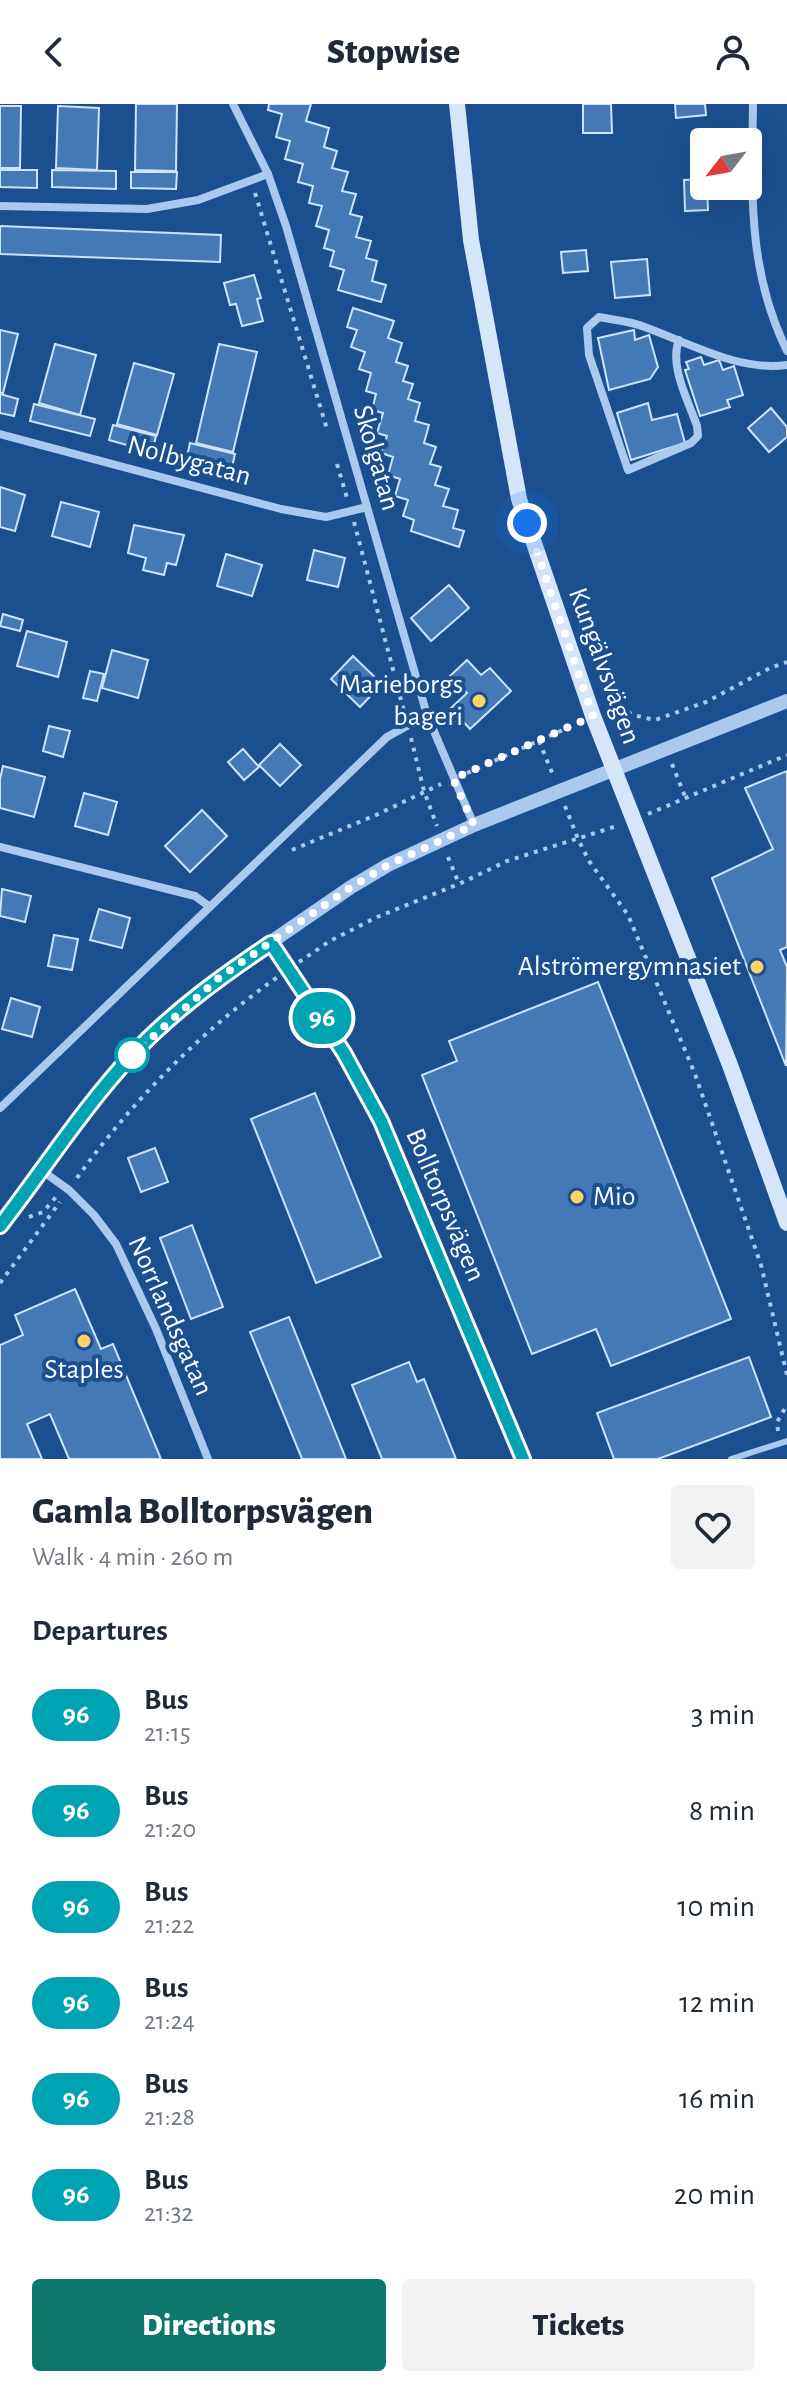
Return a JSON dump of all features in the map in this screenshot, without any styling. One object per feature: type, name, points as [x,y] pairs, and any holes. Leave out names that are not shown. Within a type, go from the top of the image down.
[{"type":"main road","name":"Kungälvsvägen","points":[[457,104],[471,240],[519,499],[593,716],[730,1065],[787,1223]]},
{"type":"street","name":"Skolgatan","points":[[233,104],[268,174],[298,263],[427,715],[474,825]]},
{"type":"street","points":[[753,104],[752,220],[767,304],[787,351]]},
{"type":"street","points":[[0,206],[147,209],[198,200],[268,174]]},
{"type":"street","points":[[679,340],[675,351],[676,363],[698,436],[691,443],[628,470],[589,355],[587,328],[599,317],[638,324],[740,362],[768,368],[787,365]]},
{"type":"street","name":"Nolbygatan","points":[[0,434],[281,509],[326,517],[367,507]]},
{"type":"street","points":[[0,1226],[97,1096],[152,1035],[220,977],[388,865],[538,798],[614,771],[787,701]]},
{"type":"street","points":[[0,1108],[387,737],[427,715]]},
{"type":"street","points":[[0,847],[195,896],[210,907]]},
{"type":"street","name":"Bolltorpsvägen","points":[[271,943],[356,1072],[381,1121],[523,1459]]},
{"type":"street","name":"Norrlandsgatan","points":[[41,1170],[69,1190],[94,1215],[116,1244],[130,1270],[208,1459]]},
{"type":"lane","points":[[731,1459],[787,1441]]},
{"type":"path","points":[[251,182],[328,431]]},
{"type":"path","points":[[337,461],[424,791]]},
{"type":"path","points":[[273,846],[283,854],[618,706],[633,715],[655,720],[706,702],[787,662]]},
{"type":"path","points":[[0,1283],[95,1154],[193,1045],[289,968],[330,941],[377,917],[507,861],[633,820],[787,755]]},
{"type":"path","points":[[578,839],[628,915],[695,1074],[761,1265],[787,1375]]},
{"type":"path","points":[[24,1220],[43,1212],[55,1198],[69,1190]]},
{"type":"building","points":[[136,104],[177,104],[176,171],[135,170]]},
{"type":"building","points":[[269,104],[311,104],[306,121],[329,128],[324,147],[337,151],[332,168],[348,172],[342,191],[356,194],[350,214],[362,217],[356,237],[371,241],[366,258],[377,261],[372,281],[386,285],[381,302],[338,290],[344,270],[330,266],[334,251],[324,248],[329,230],[316,226],[322,206],[309,203],[313,186],[298,182],[303,164],[285,159],[290,141],[276,137],[282,114],[268,110]]},
{"type":"building","points":[[583,104],[611,104],[612,133],[583,133]]},
{"type":"building","points":[[675,104],[705,104],[706,115],[676,118]]},
{"type":"building","points":[[0,106],[21,106],[20,168],[0,168]]},
{"type":"building","points":[[58,106],[99,108],[97,170],[56,168]]},
{"type":"building","points":[[0,170],[37,170],[37,188],[0,187]]},
{"type":"building","points":[[52,170],[116,171],[116,189],[52,187]]},
{"type":"building","points":[[131,172],[177,172],[176,189],[131,188]]},
{"type":"building","points":[[684,180],[690,180],[690,200],[708,200],[708,210],[685,211]]},
{"type":"building","points":[[0,226],[221,235],[220,262],[0,254]]},
{"type":"building","points":[[586,250],[588,271],[563,273],[561,252]]},
{"type":"building","points":[[647,259],[650,295],[615,298],[611,262]]},
{"type":"building","points":[[254,275],[261,298],[257,299],[263,321],[242,326],[236,304],[230,305],[224,283]]},
{"type":"building","points":[[353,308],[394,321],[388,338],[402,343],[396,362],[408,366],[403,381],[413,384],[408,399],[420,403],[415,421],[429,425],[424,443],[436,447],[430,464],[441,467],[435,485],[449,489],[443,506],[458,510],[453,528],[464,531],[459,547],[411,531],[414,520],[403,516],[408,500],[395,496],[400,479],[388,475],[393,457],[381,453],[387,436],[377,433],[383,413],[372,410],[376,394],[366,391],[371,373],[359,369],[365,352],[351,347],[357,330],[347,327]]},
{"type":"building","points":[[0,330],[18,334],[3,393],[0,393]]},
{"type":"building","points":[[634,330],[635,340],[649,335],[658,367],[650,379],[609,390],[598,338]]},
{"type":"building","points":[[55,344],[96,355],[80,415],[39,403]]},
{"type":"building","points":[[219,344],[257,352],[233,452],[196,443]]},
{"type":"building","points":[[701,357],[704,365],[719,360],[723,370],[734,366],[743,395],[727,400],[730,407],[700,416],[685,370],[689,369],[686,362]]},
{"type":"building","points":[[134,363],[174,374],[157,435],[117,424]]},
{"type":"building","points":[[0,394],[18,399],[14,416],[0,413]]},
{"type":"building","points":[[648,403],[652,420],[677,414],[685,443],[631,460],[617,413]]},
{"type":"building","points":[[34,404],[95,419],[90,436],[30,421]]},
{"type":"building","points":[[771,408],[787,427],[787,437],[769,452],[748,428]]},
{"type":"building","points":[[113,425],[156,436],[152,452],[109,440]]},
{"type":"building","points":[[190,443],[235,454],[231,472],[186,461]]},
{"type":"building","points":[[0,487],[25,495],[15,531],[0,527]]},
{"type":"building","points":[[61,502],[99,512],[90,547],[52,536]]},
{"type":"building","points":[[134,525],[184,535],[176,565],[167,563],[164,575],[143,570],[146,558],[128,553]]},
{"type":"building","points":[[314,550],[345,558],[338,587],[307,580]]},
{"type":"building","points":[[226,554],[262,565],[252,596],[217,586]]},
{"type":"building","points":[[449,585],[469,608],[431,641],[411,618]]},
{"type":"building","points":[[3,614],[23,620],[20,631],[0,626]]},
{"type":"building","points":[[27,631],[67,642],[58,677],[17,666]]},
{"type":"building","points":[[112,650],[148,660],[138,698],[102,688]]},
{"type":"building","points":[[353,656],[382,684],[360,707],[331,679]]},
{"type":"building","name":"Marieborgs bageri","points":[[467,660],[481,675],[490,668],[511,691],[470,729],[451,708],[467,693],[450,676]]},
{"type":"building","points":[[90,671],[104,674],[97,701],[83,698]]},
{"type":"building","points":[[49,726],[70,731],[63,757],[43,751]]},
{"type":"building","points":[[280,744],[301,765],[280,786],[259,765]]},
{"type":"building","points":[[243,749],[259,767],[244,780],[228,762]]},
{"type":"building","points":[[3,766],[45,777],[34,817],[0,808]]},
{"type":"building","points":[[787,771],[787,947],[780,950],[787,967],[786,1066],[712,878],[773,849],[745,788]]},
{"type":"building","points":[[84,793],[117,802],[108,835],[75,826]]},
{"type":"building","points":[[202,810],[227,836],[190,872],[165,846]]},
{"type":"building","points":[[2,889],[31,896],[25,922],[0,916]]},
{"type":"building","points":[[99,909],[130,918],[122,948],[90,940]]},
{"type":"building","points":[[54,935],[78,939],[72,970],[48,966]]},
{"type":"building","name":"Mio","points":[[598,982],[731,1319],[611,1366],[596,1329],[532,1354],[422,1075],[457,1061],[449,1041]]},
{"type":"building","points":[[11,998],[40,1007],[32,1037],[2,1029]]},
{"type":"building","points":[[315,1093],[381,1257],[316,1283],[251,1119]]},
{"type":"building","points":[[155,1148],[168,1182],[141,1192],[128,1158]]},
{"type":"building","points":[[192,1225],[223,1307],[191,1319],[160,1238]]},
{"type":"building","points":[[75,1289],[101,1349],[113,1344],[161,1459],[69,1459],[50,1414],[27,1424],[42,1459],[0,1459],[0,1345],[23,1335],[15,1315]]},
{"type":"building","points":[[289,1317],[346,1459],[302,1459],[250,1332]]},
{"type":"building","points":[[749,1357],[771,1417],[658,1459],[614,1459],[597,1413]]},
{"type":"building","points":[[409,1362],[417,1382],[424,1379],[456,1459],[382,1459],[352,1385]]},
{"type":"bus line","name":"96","points":[[0,1226],[73,1127],[132,1055],[220,977],[271,943],[356,1072],[381,1121],[523,1459]]},
{"type":"place","name":"Marieborgs bageri","points":[[479,701]]},
{"type":"place","name":"Alströmergymnasiet","points":[[757,967]]},
{"type":"place","name":"Mio","points":[[577,1197]]},
{"type":"place","name":"Staples","points":[[84,1341]]},
{"type":"route","points":[[132,1055],[220,977],[351,887],[388,865],[474,825],[453,779],[593,716],[527,523]]}]
